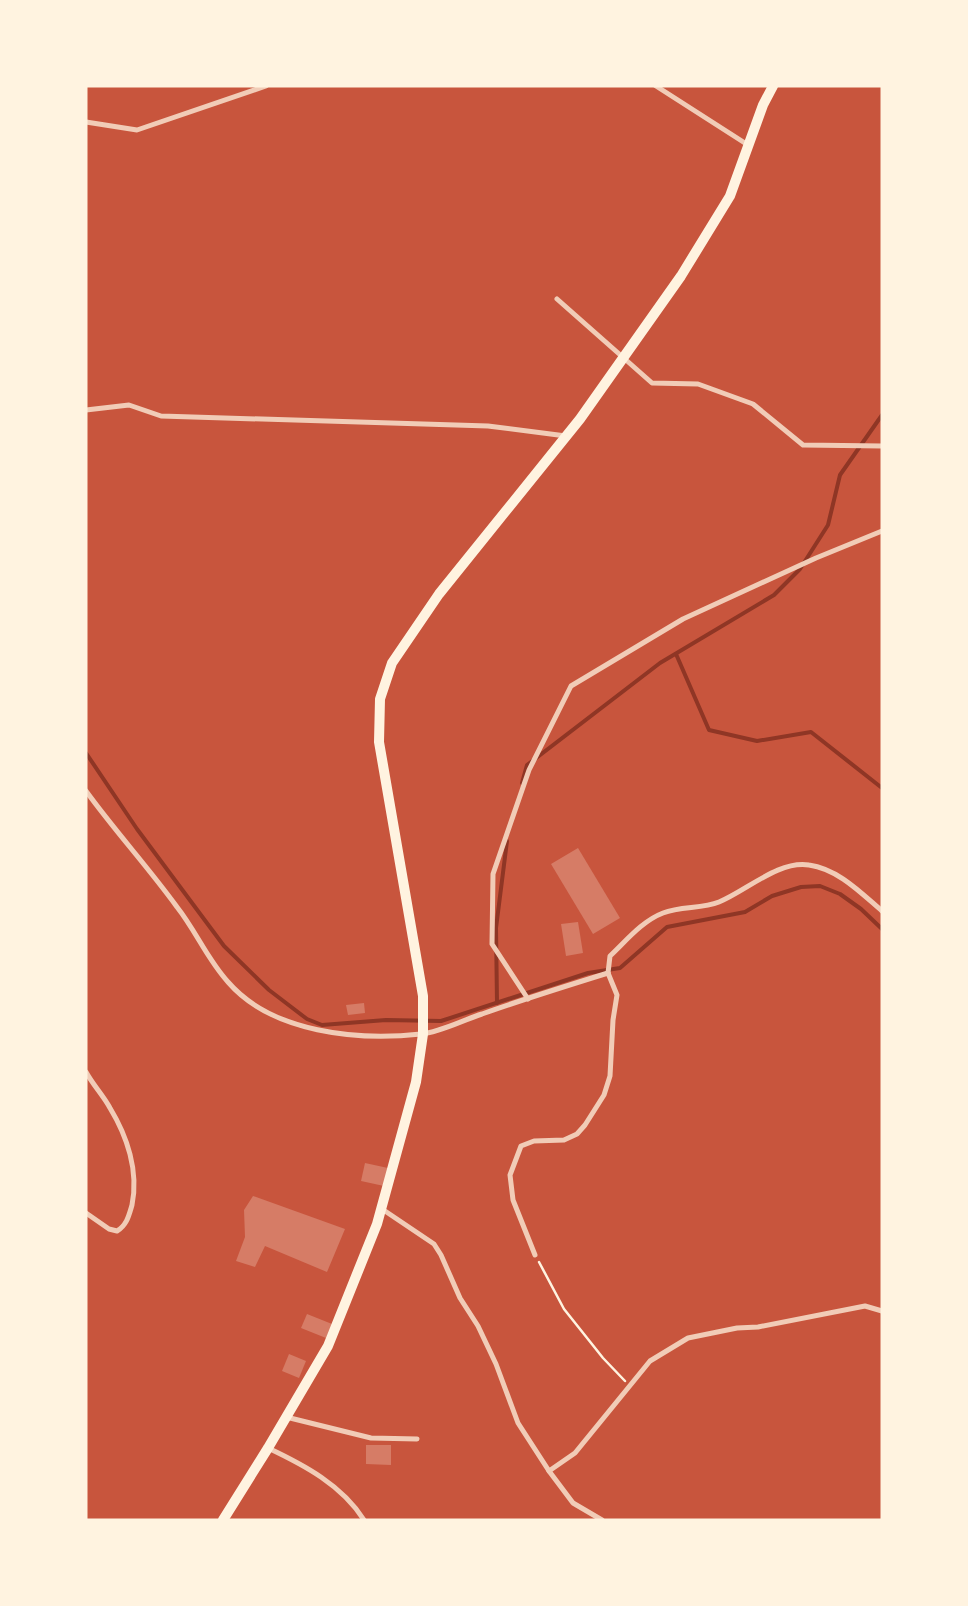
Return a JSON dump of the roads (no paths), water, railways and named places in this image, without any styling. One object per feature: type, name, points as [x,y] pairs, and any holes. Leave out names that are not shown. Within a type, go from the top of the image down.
[{"type":"main road","points":[[223,1520],[328,1346],[382,1209],[416,1082],[423,1032],[423,996],[379,742],[380,699],[392,663],[439,594],[567,436],[681,276],[730,196],[763,105],[773,86]]},
{"type":"street","points":[[86,122],[137,130],[266,86]]},
{"type":"street","points":[[656,86],[749,145]]},
{"type":"street","points":[[557,299],[652,383],[698,384],[753,404],[803,444],[882,446]]},
{"type":"street","points":[[86,410],[129,406],[161,416],[246,421],[488,426],[567,436]]},
{"type":"street","points":[[528,998],[492,944],[492,874],[529,770],[571,686],[682,619],[816,558],[882,531]]},
{"type":"street","points":[[86,790],[107,820],[182,912],[205,954],[229,983],[250,1004],[296,1025],[326,1033],[423,1032],[608,973]]},
{"type":"street","points":[[535,1254],[513,1200],[510,1175],[521,1146],[534,1141],[564,1140],[576,1134],[585,1125],[604,1095],[610,1076],[613,1020],[617,995],[608,973],[610,956],[646,923],[663,913],[718,903],[764,877],[791,866],[808,864],[830,870],[882,912]]},
{"type":"street","points":[[86,1072],[110,1108],[127,1141],[133,1168],[134,1192],[129,1216],[123,1227],[118,1231],[109,1229],[86,1213]]},
{"type":"street","points":[[382,1209],[434,1244],[441,1255],[460,1298],[478,1326],[496,1364],[518,1423],[549,1471],[573,1503],[602,1520]]},
{"type":"street","points":[[549,1471],[575,1453],[650,1361],[688,1338],[737,1328],[758,1328],[865,1306],[882,1310]]},
{"type":"street","points":[[286,1417],[371,1438],[417,1439]]},
{"type":"street","points":[[268,1448],[301,1464],[324,1480],[345,1496],[364,1520]]},
{"type":"waterway","points":[[522,783],[527,765],[660,663],[774,595],[800,569],[828,525],[840,475],[882,415]]},
{"type":"waterway","points":[[676,654],[709,730],[757,741],[811,732],[882,788]]},
{"type":"waterway","points":[[86,753],[137,829],[224,946],[269,990],[307,1019],[322,1025],[386,1020],[441,1021],[588,973],[620,968],[667,927],[745,912],[772,896],[801,887],[820,886],[840,894],[861,909],[882,929]]},
{"type":"waterway","points":[[497,1003],[496,928],[507,841]]}]
